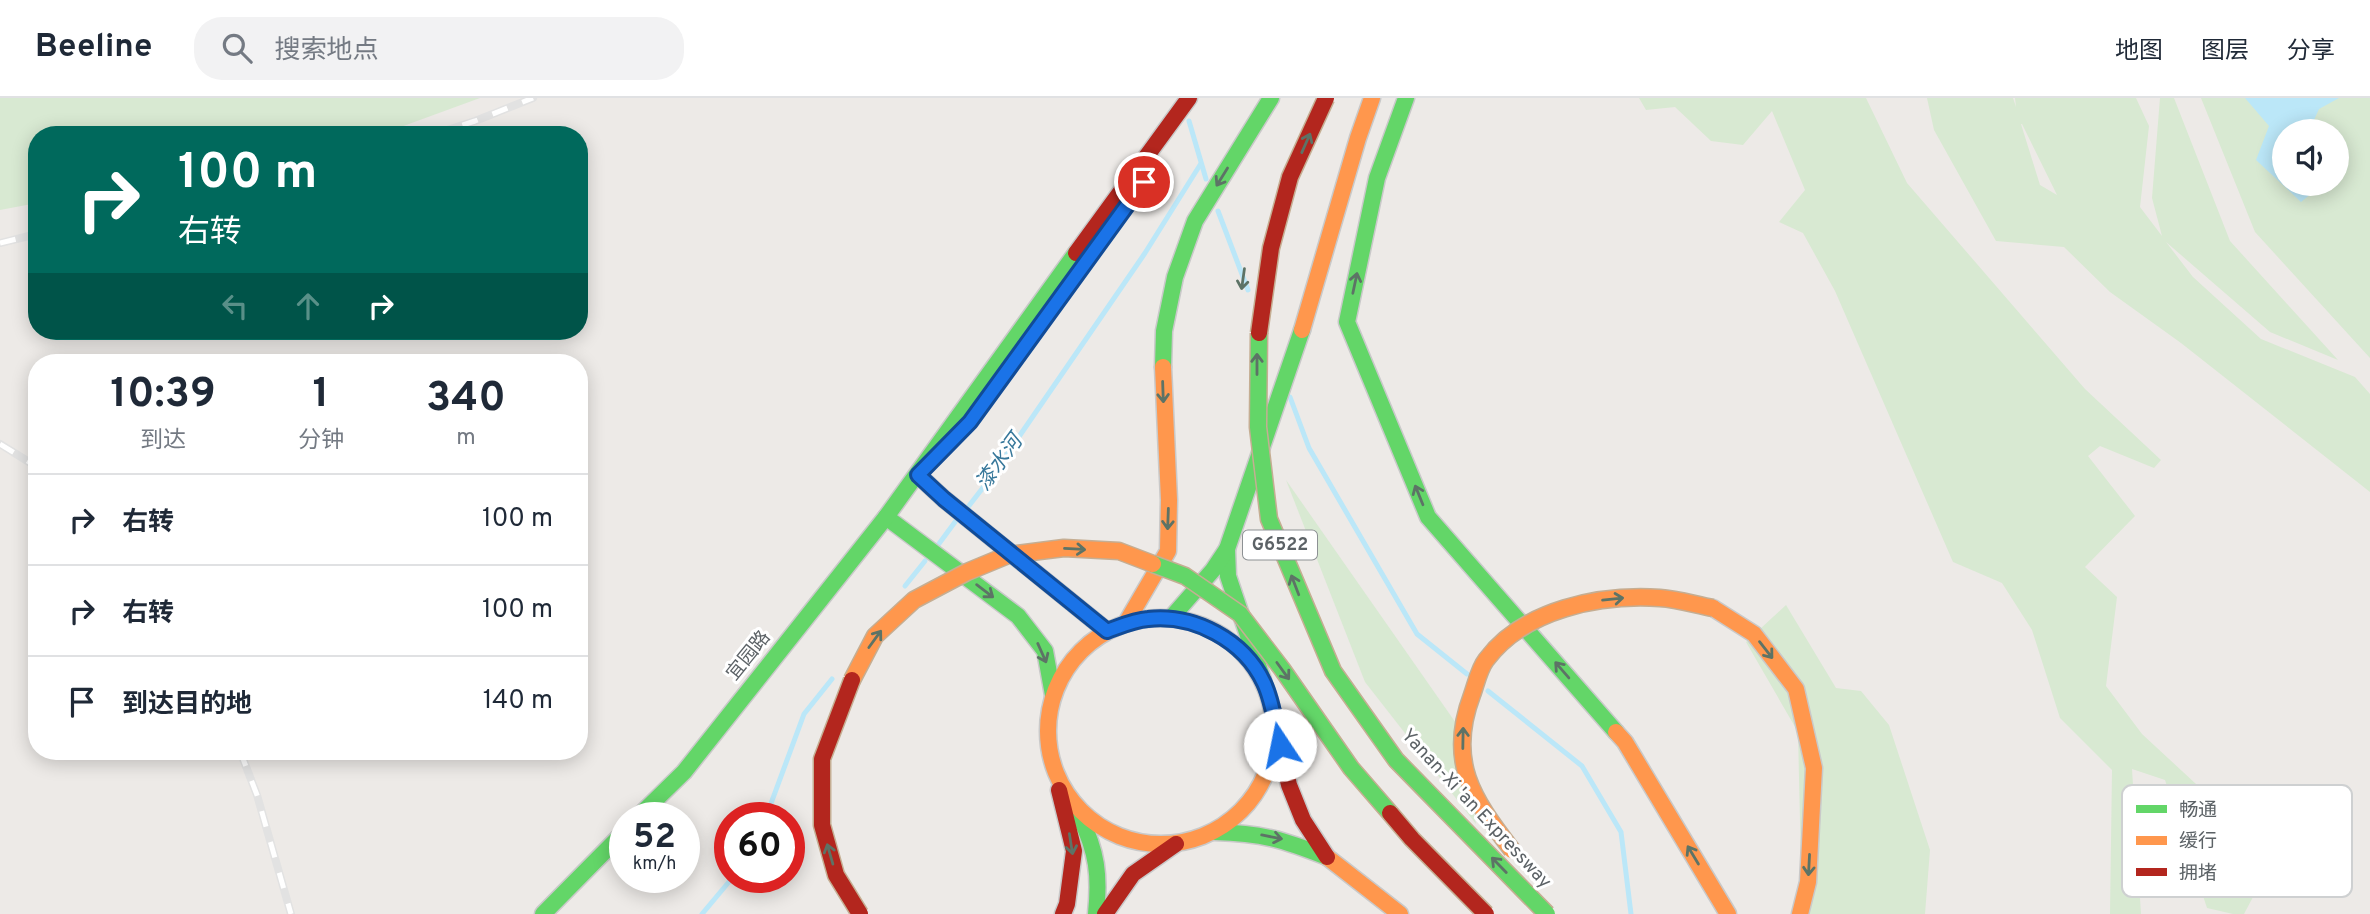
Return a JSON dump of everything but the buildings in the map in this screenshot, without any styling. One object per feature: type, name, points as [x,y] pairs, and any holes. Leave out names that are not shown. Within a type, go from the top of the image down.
[{"type":"main road","points":[[964,417],[1189,98]]},
{"type":"main road","points":[[964,417],[1206,98]]},
{"type":"main road","points":[[1126,624],[1167,551],[1169,500],[1162,387],[1164,331],[1175,277],[1195,221],[1272,98]]},
{"type":"main road","name":"Yanan-Xi 'an Expressway","points":[[1326,98],[1287,189],[1271,248],[1257,345],[1258,427],[1269,519],[1333,671],[1396,760],[1547,914]]},
{"type":"main road","points":[[1171,618],[1213,570],[1227,549],[1301,332],[1372,98]]},
{"type":"main road","points":[[1406,98],[1377,178],[1347,322],[1428,517],[1625,742],[1728,914]]},
{"type":"main road","points":[[1329,236],[1377,178]]},
{"type":"main road","name":"宜园路","points":[[653,802],[684,772],[964,417]]},
{"type":"main road","name":"G6522","points":[[1240,469],[1251,537]]},
{"type":"main road","points":[[918,475],[1107,631]]},
{"type":"main road","points":[[886,517],[1018,616],[1045,652],[1053,695]]},
{"type":"main road","points":[[860,914],[836,876],[822,825],[822,759],[846,690],[875,636],[915,600],[967,572],[1008,555],[1064,548],[1119,551],[1185,576],[1240,614],[1282,668],[1351,768],[1412,839],[1486,914]]},
{"type":"main road","points":[[1227,549],[1228,576],[1271,702],[1289,785],[1303,820],[1327,857]]},
{"type":"main road","points":[[1525,868],[1483,813],[1462,768],[1463,719],[1485,662],[1520,628],[1560,610],[1613,598],[1662,598],[1713,608],[1754,634],[1796,689],[1814,768],[1808,882],[1800,914]]},
{"type":"main road","points":[[1063,914],[1067,904],[1074,851],[1050,754],[1047,724],[1053,695],[1066,669],[1084,648],[1107,631],[1148,619],[1171,618],[1208,628],[1219,635],[1240,650],[1263,680]]},
{"type":"main road","points":[[1071,800],[1092,821],[1117,836],[1146,844],[1176,844],[1196,839],[1215,832],[1241,813],[1261,787],[1272,757],[1275,725]]},
{"type":"main road","points":[[1050,754],[1058,779],[1093,843],[1101,877],[1096,914]]},
{"type":"main road","points":[[1215,832],[1284,839],[1327,857],[1400,914]]},
{"type":"main road","points":[[1105,914],[1133,873],[1176,844]]},
{"type":"main road","points":[[543,914],[609,847]]},
{"type":"green space","points":[[0,98],[480,98],[403,126],[28,126],[28,205],[0,210]]},
{"type":"green space","points":[[1639,98],[1866,98],[1907,183],[2085,389],[2161,460],[2154,468],[2100,446],[2088,456],[2135,516],[2085,567],[2117,597],[2106,686],[2142,734],[2197,785],[2167,785],[2165,780],[2132,769],[2133,785],[2122,785],[2122,897],[2140,897],[2141,914],[2110,914],[2112,770],[2060,718],[2032,630],[2002,583],[1953,562],[1835,291],[1803,233],[1779,222],[1805,190],[1772,111],[1743,145],[1711,141],[1675,107],[1646,110]]},
{"type":"green space","points":[[1927,98],[2013,98],[2016,107],[2015,98],[2136,98],[2149,126],[2140,207],[2162,236],[2152,198],[2160,98],[2174,98],[2230,241],[2338,360],[2270,332],[2166,242],[2193,277],[2261,339],[2355,377],[2370,394],[2370,492],[2181,343],[2110,292],[2064,247],[1996,241],[1934,130]],"holes":[[[2022,124],[2057,195],[2040,185]]]},
{"type":"green space","points":[[2201,98],[2370,98],[2370,358],[2255,232]]},
{"type":"green space","points":[[1286,480],[1458,726],[1476,824],[1365,682]]},
{"type":"green space","points":[[1786,605],[1836,688],[1861,691],[1889,725],[1930,850],[1925,914],[1802,914],[1798,732],[1746,642]]},
{"type":"green space","points":[[2203,897],[2253,897],[2244,914],[2207,908]]},
{"type":"water","points":[[2245,98],[2339,98],[2319,109],[2314,119],[2272,119],[2272,175],[2256,160],[2269,126]]},
{"type":"water","points":[[2295,196],[2308,196],[2301,202]]},
{"type":"waterway","name":"漆水河","points":[[1189,121],[1206,179]]},
{"type":"waterway","name":"漆水河","points":[[968,507],[1145,253],[1200,165]]},
{"type":"waterway","points":[[1218,211],[1248,290]]},
{"type":"waterway","points":[[1290,397],[1309,448],[1417,634],[1467,674]]},
{"type":"waterway","name":"漆水河","points":[[938,545],[955,522]]},
{"type":"waterway","name":"漆水河","points":[[905,586],[925,561]]},
{"type":"waterway","name":"漆水河","points":[[772,802],[804,714],[832,679]]},
{"type":"waterway","points":[[1488,691],[1582,766],[1621,832],[1631,914]]},
{"type":"waterway","name":"漆水河","points":[[702,914],[720,893]]},
{"type":"railway","points":[[460,126],[533,98]]},
{"type":"railway","points":[[0,243],[28,236]]},
{"type":"railway","points":[[0,444],[28,461]]},
{"type":"railway","points":[[243,760],[257,795],[291,914]]},
{"type":"traffic: fast","points":[[1163,367],[1164,331],[1175,277],[1195,221],[1271,98]]},
{"type":"traffic: fast","points":[[1406,98],[1377,178],[1347,322],[1428,517],[1616,732]]},
{"type":"traffic: fast","points":[[653,802],[684,772],[886,517],[1076,253]]},
{"type":"traffic: fast","points":[[1171,618],[1213,570],[1227,549],[1302,330]]},
{"type":"traffic: fast","points":[[1259,333],[1258,427],[1269,519],[1333,671],[1396,760],[1547,914]]},
{"type":"traffic: fast","points":[[886,517],[1018,616],[1045,651],[1053,695]]},
{"type":"traffic: fast","points":[[1227,549],[1228,576],[1263,680]]},
{"type":"traffic: fast","points":[[1153,564],[1185,576],[1240,614],[1351,768],[1390,813]]},
{"type":"traffic: fast","points":[[1080,817],[1096,864],[1096,914]]},
{"type":"traffic: fast","points":[[1215,832],[1273,838],[1327,857]]},
{"type":"traffic: fast","points":[[543,914],[609,847]]},
{"type":"traffic: slow","points":[[1302,330],[1372,98]]},
{"type":"traffic: slow","points":[[1126,623],[1168,551],[1169,500],[1163,367]]},
{"type":"traffic: slow","points":[[852,680],[875,636],[914,600],[967,572],[1008,555],[1064,548],[1119,551],[1153,564]]},
{"type":"traffic: slow","points":[[1512,850],[1475,796],[1463,759],[1465,718],[1486,660],[1521,628],[1565,608],[1589,602],[1637,597],[1660,598],[1713,608]]},
{"type":"traffic: slow","points":[[1713,608],[1754,634],[1796,689],[1814,768],[1808,882],[1800,914]]},
{"type":"traffic: slow","points":[[1150,618],[1172,618],[1214,631],[1241,651],[1261,678],[1272,709],[1274,731],[1272,753],[1261,784],[1241,811],[1214,831],[1194,839],[1172,844],[1150,844],[1108,831],[1074,803],[1061,784],[1053,764],[1048,742],[1048,720],[1061,678],[1089,644],[1108,631],[1128,623],[1150,618]]},
{"type":"traffic: slow","points":[[1616,732],[1625,742],[1728,914]]},
{"type":"traffic: slow","points":[[1327,857],[1400,914]]},
{"type":"traffic: jam","points":[[1076,253],[1189,98]]},
{"type":"traffic: jam","points":[[1259,333],[1271,248],[1290,177],[1326,98]]},
{"type":"traffic: jam","points":[[918,475],[1107,631]]},
{"type":"traffic: jam","points":[[852,680],[822,759],[822,825],[836,875],[860,914]]},
{"type":"traffic: jam","points":[[1278,737],[1289,785],[1303,820],[1327,857]]},
{"type":"traffic: jam","points":[[1059,790],[1074,851],[1067,904],[1063,914]]},
{"type":"traffic: jam","points":[[1390,813],[1486,914]]},
{"type":"traffic: jam","points":[[1105,914],[1133,874],[1176,844]]},
{"type":"route","points":[[1144,182],[970,422],[918,475],[1107,631],[1148,619],[1171,618],[1208,628],[1240,650],[1263,680],[1271,702],[1280,745]]}]
